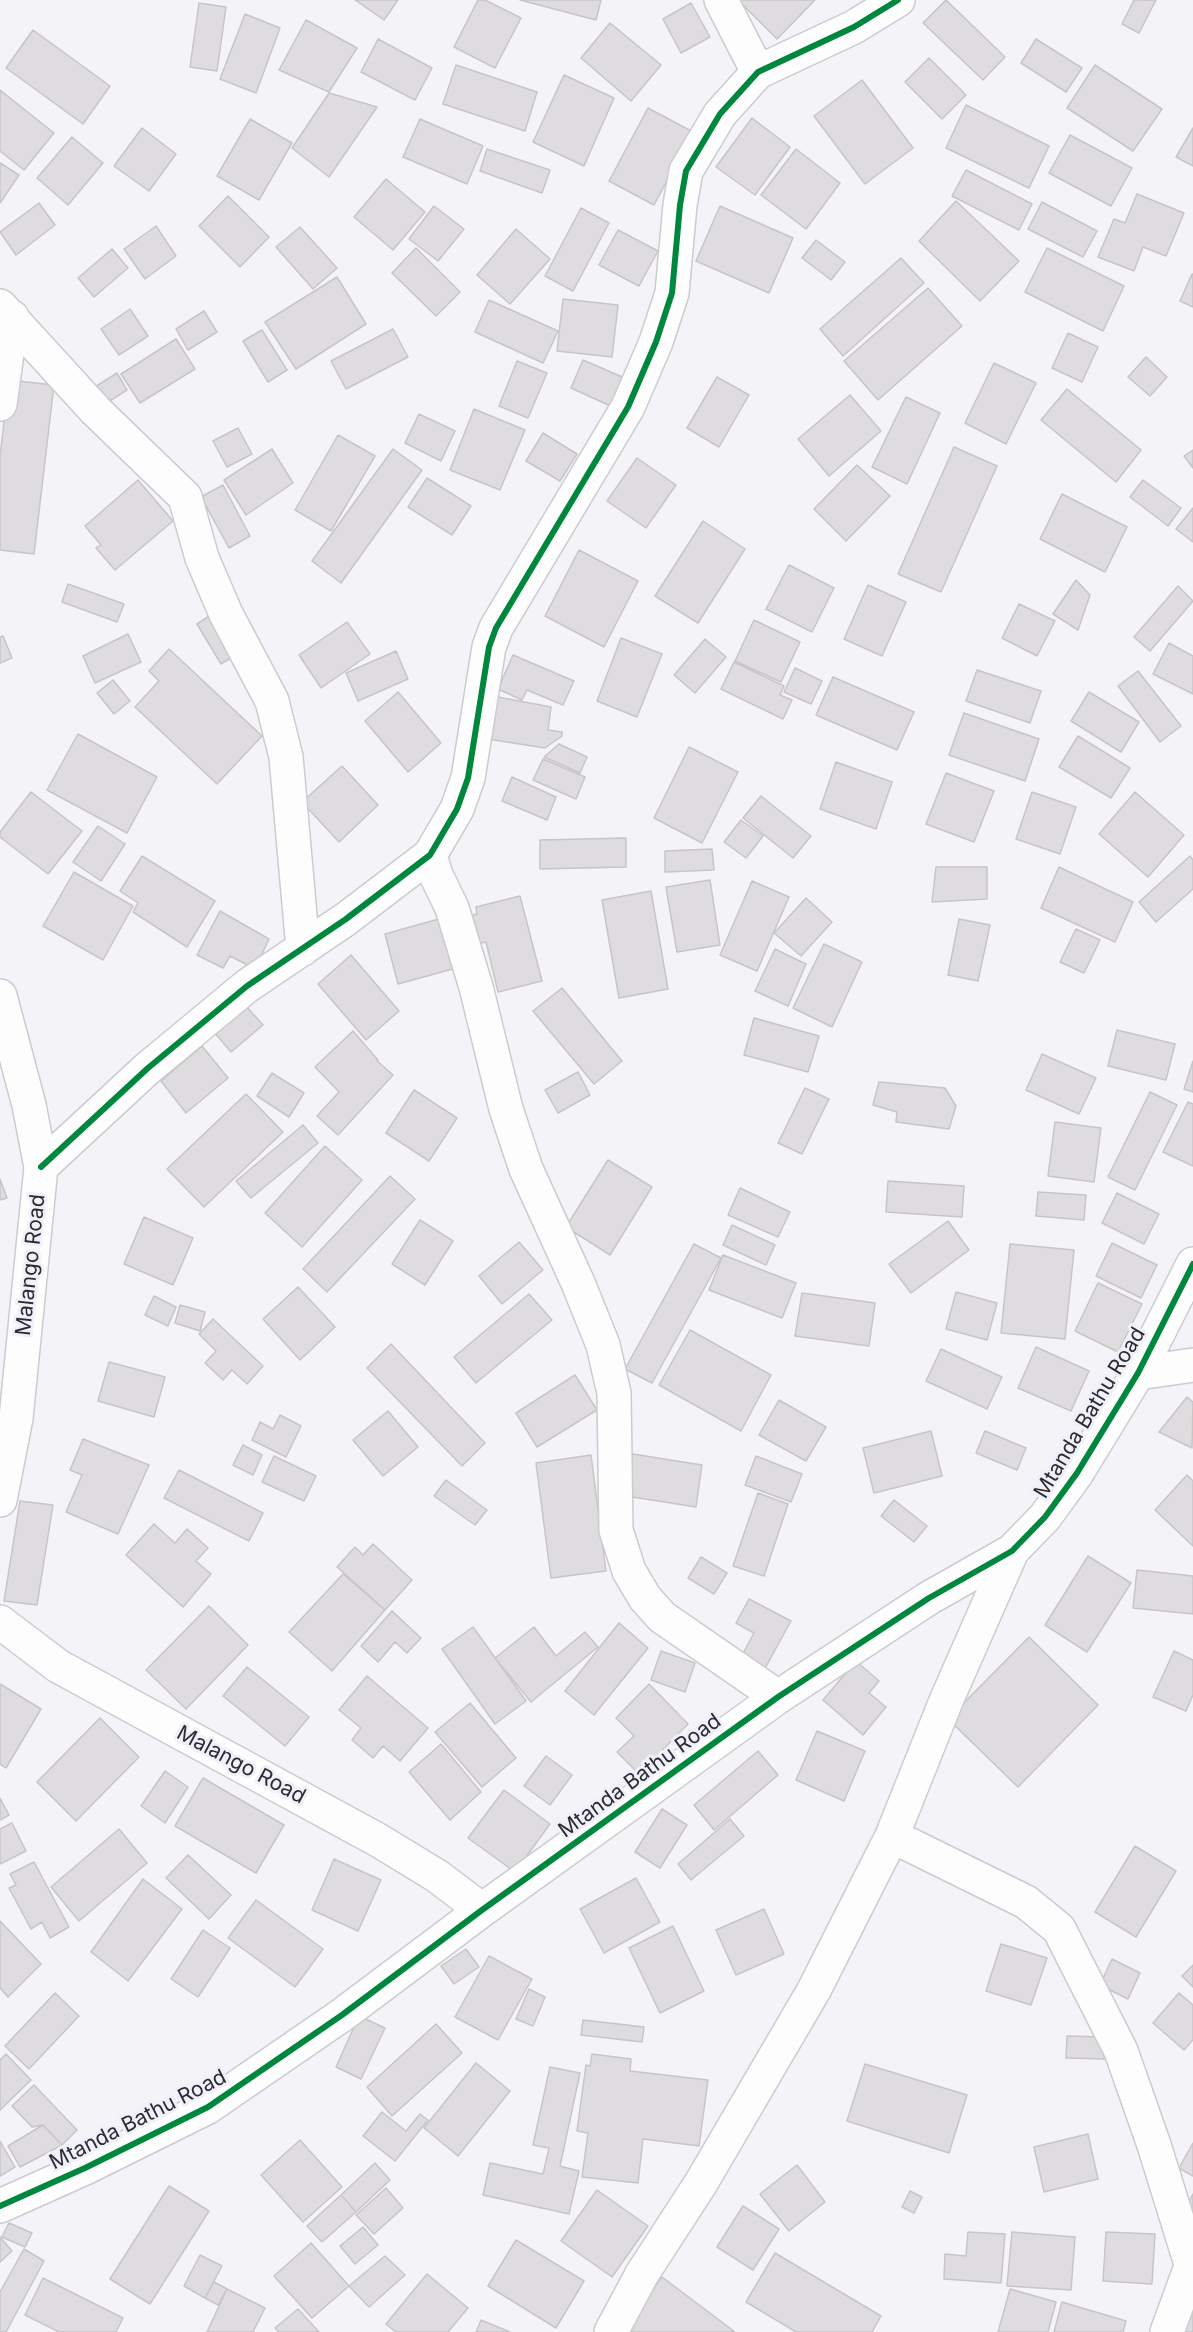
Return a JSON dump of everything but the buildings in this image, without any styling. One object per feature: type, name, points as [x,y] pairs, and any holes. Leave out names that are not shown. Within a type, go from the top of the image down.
[{"type":"street","points":[[721,0],[758,72]]},
{"type":"street","points":[[41,1167],[148,1068],[247,986],[346,919],[430,855],[457,809],[468,778],[489,647],[496,628],[628,407],[656,342],[672,293],[680,205],[686,171],[720,114],[758,72],[854,27],[898,0]]},
{"type":"street","points":[[6,311],[96,411],[184,497],[202,558],[226,614],[272,701],[286,757],[303,949]]},
{"type":"street","points":[[0,404],[6,311]]},
{"type":"street","points":[[430,855],[436,875],[452,908],[476,987],[506,1109],[526,1169],[578,1283],[603,1345],[614,1393],[616,1530],[629,1571],[645,1598],[662,1617],[778,1697]]},
{"type":"street","name":"Malango Road","points":[[0,996],[29,1106],[41,1167],[11,1356],[16,1418],[0,1500]]},
{"type":"street","name":"Mtanda Bathu Road","points":[[0,2206],[85,2168],[208,2107],[342,2015],[482,1910],[778,1697],[929,1598],[1012,1551],[1045,1516],[1077,1473],[1138,1373],[1193,1264]]},
{"type":"street","points":[[1138,1373],[1193,1365]]},
{"type":"street","points":[[611,2332],[642,2274],[701,2183],[814,1990],[892,1836],[946,1701],[1012,1551]]},
{"type":"street","name":"Malango Road","points":[[0,1622],[58,1666],[378,1840],[437,1876],[482,1910]]},
{"type":"street","points":[[892,1836],[1026,1902],[1059,1929],[1121,2051],[1192,2262],[1167,2332]]},
{"type":"cycle path","points":[[41,1167],[148,1068],[247,986],[346,919],[430,855],[457,809],[468,778],[489,647],[496,628],[628,407],[656,342],[672,293],[680,205],[686,171],[720,114],[758,72],[854,27],[898,0]]},
{"type":"cycle path","points":[[0,2206],[85,2168],[208,2107],[342,2015],[482,1910],[778,1697],[929,1598],[1012,1551],[1045,1517],[1077,1473],[1138,1373],[1193,1264]]}]
